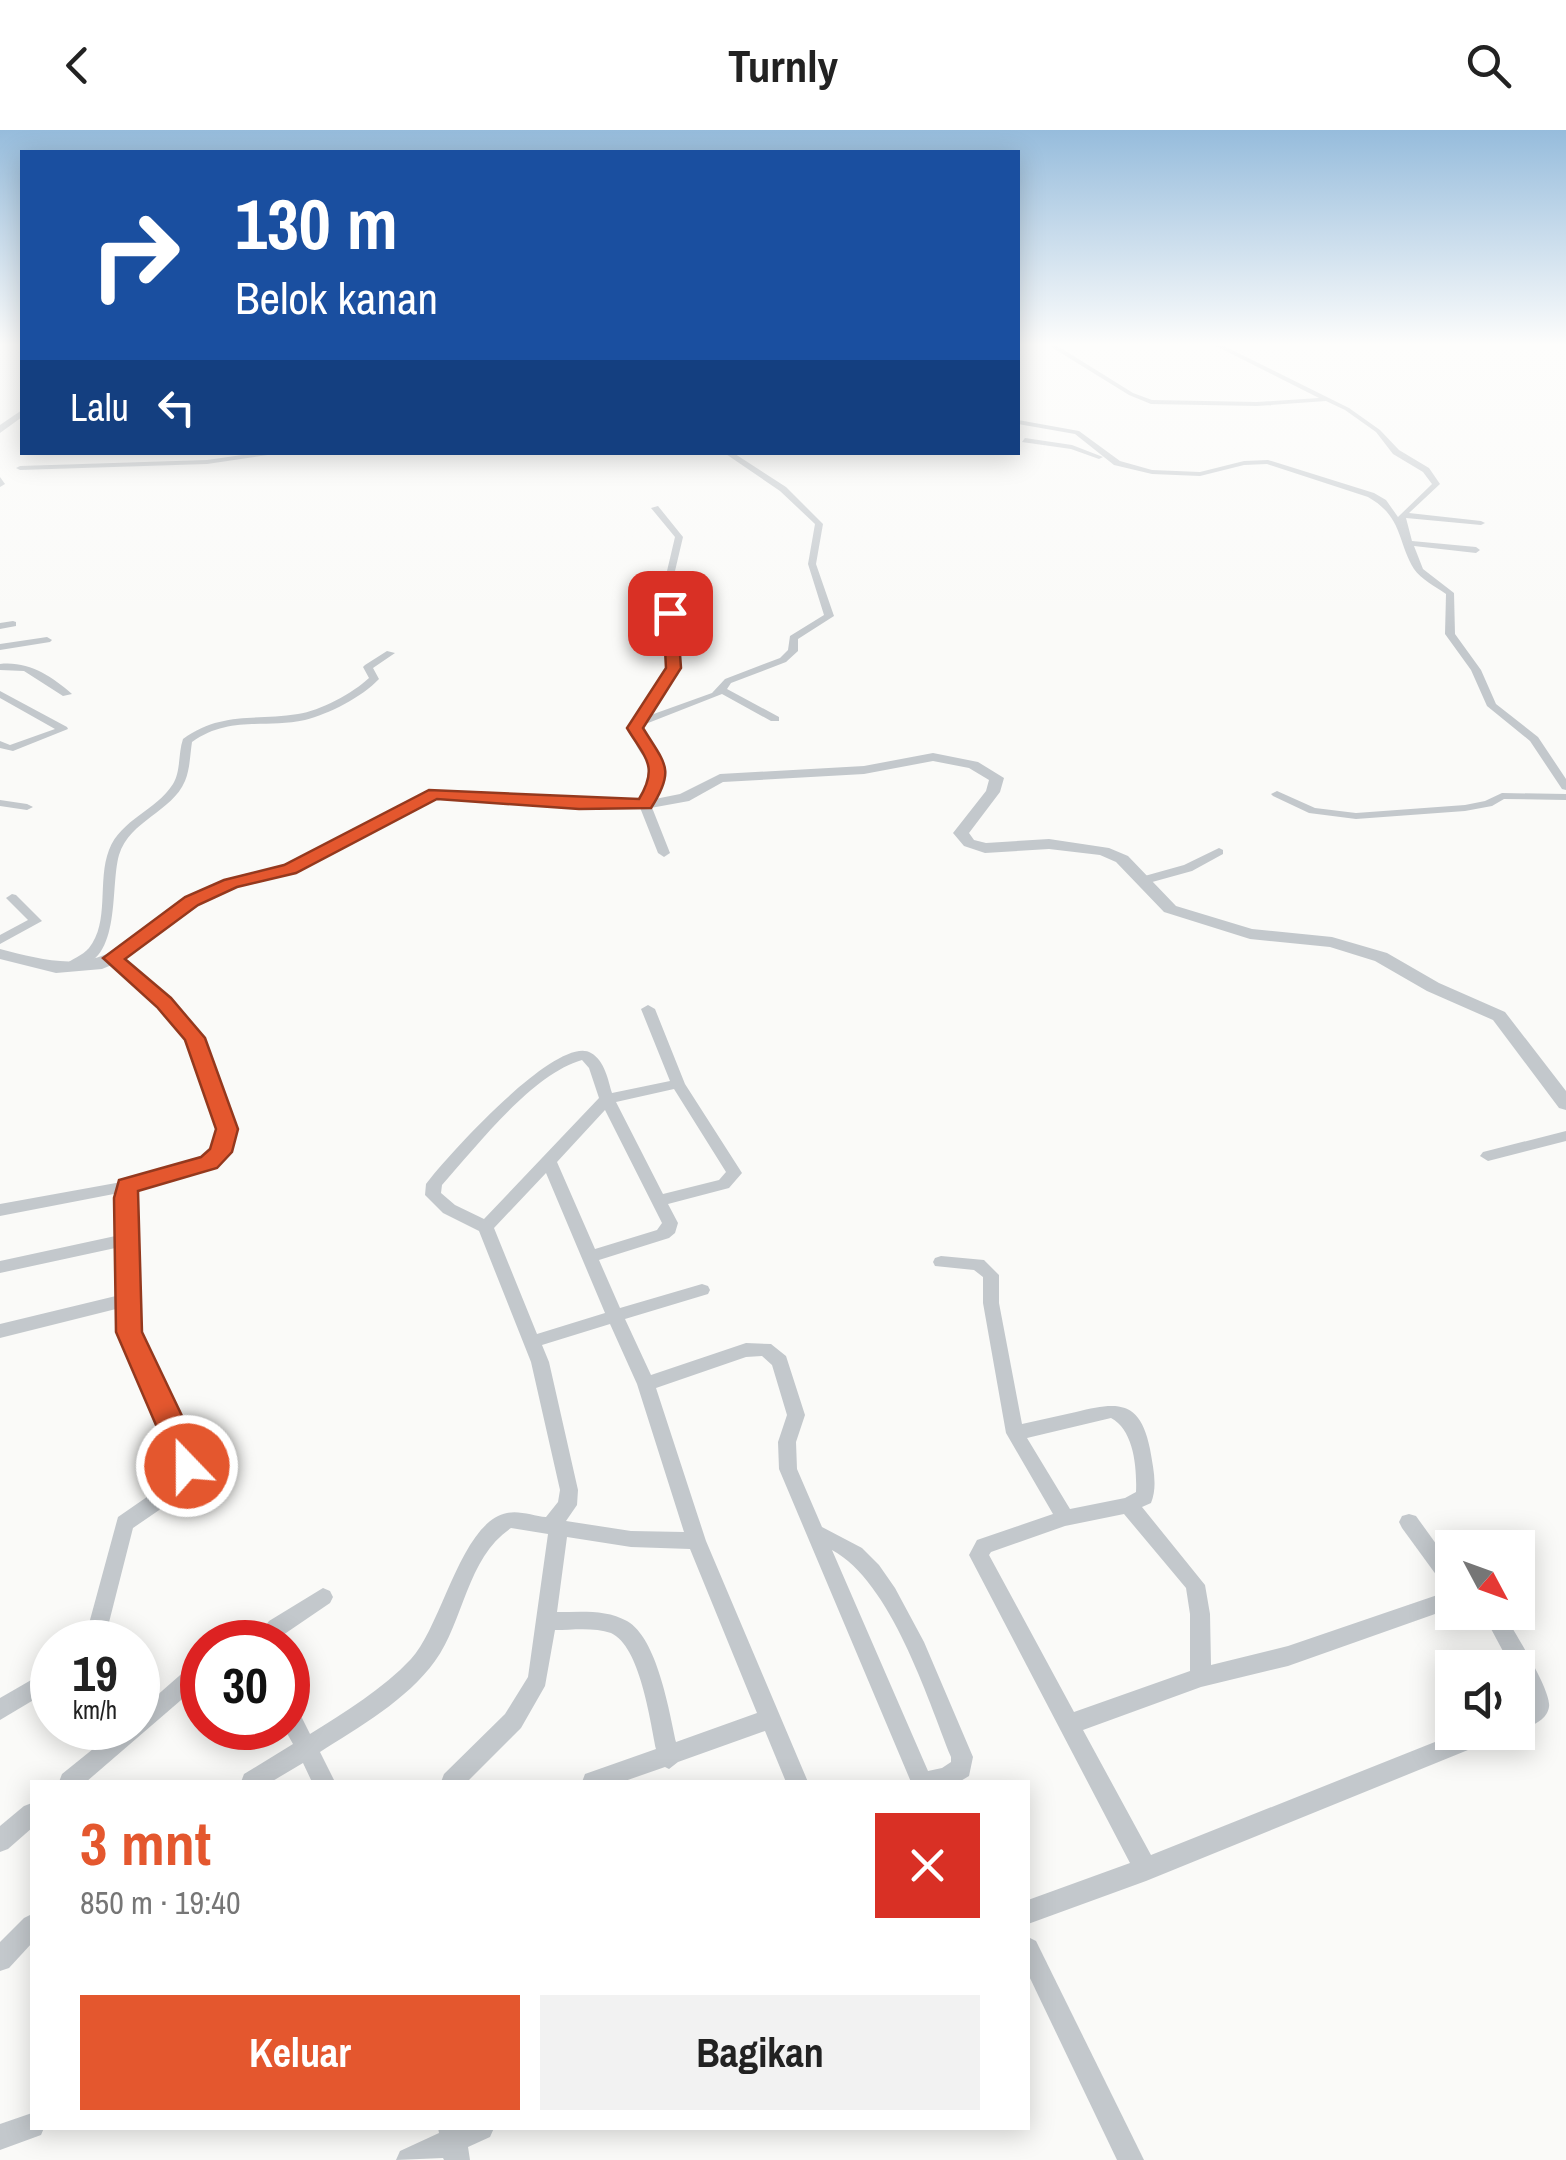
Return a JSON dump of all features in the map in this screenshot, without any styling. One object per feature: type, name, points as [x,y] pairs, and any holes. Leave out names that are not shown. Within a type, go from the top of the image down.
[{"type":"street","points":[[1025,440],[1072,447],[1117,463],[1182,476],[1268,462],[1374,496],[1404,529]]},
{"type":"street","points":[[1086,440],[1117,463]]},
{"type":"street","points":[[1384,440],[1430,474],[1435,487],[1402,515]]},
{"type":"street","points":[[1,482],[20,468],[258,455]]},
{"type":"street","points":[[638,722],[723,691],[728,681],[783,660],[793,651],[792,638],[824,621],[829,614],[812,564],[819,524],[783,489],[731,455]]},
{"type":"street","points":[[645,804],[659,780],[660,768],[637,736],[638,722],[674,666],[670,613],[649,608],[671,571],[679,537],[655,508]]},
{"type":"street","points":[[1402,515],[1481,523]]},
{"type":"street","points":[[1402,515],[1419,570],[1450,592],[1450,634],[1476,670],[1492,706],[1534,739],[1566,788]]},
{"type":"street","points":[[1409,543],[1476,550]]},
{"type":"street","points":[[0,626],[13,624]]},
{"type":"street","points":[[0,647],[48,640]]},
{"type":"street","points":[[56,968],[86,960],[98,950],[106,925],[112,856],[123,835],[181,782],[187,742],[202,730],[232,721],[297,718],[360,693],[374,679],[368,667],[390,654]]},
{"type":"street","points":[[0,667],[20,666],[36,671],[67,694]]},
{"type":"street","points":[[723,691],[775,719]]},
{"type":"street","points":[[0,694],[63,729],[9,749],[0,744]]},
{"type":"street","points":[[0,954],[56,968],[113,958],[192,901],[231,884],[290,869],[434,794],[579,804],[645,804],[684,798],[720,778],[818,774],[920,758],[948,758],[986,770],[997,778],[993,792],[961,833],[968,843],[985,848],[1049,844],[1102,851],[1122,859],[1170,909],[1201,921],[1250,934],[1319,940],[1368,952],[1432,987],[1499,1016],[1566,1104]]},
{"type":"street","points":[[1276,794],[1313,811],[1356,816],[1466,808],[1488,804],[1502,796],[1566,797]]},
{"type":"street","points":[[0,802],[27,807]]},
{"type":"street","points":[[645,804],[664,854]]},
{"type":"street","points":[[1145,880],[1188,868],[1219,852]]},
{"type":"street","points":[[0,940],[36,922],[12,898]]},
{"type":"street","points":[[0,1210],[127,1186],[209,1163],[220,1152],[227,1129],[194,1038],[164,1003],[113,958]]},
{"type":"street","points":[[648,1009],[678,1084],[734,1173],[724,1184],[657,1201]]},
{"type":"street","points":[[454,1780],[513,1721],[538,1679],[548,1621],[556,1525],[567,1506],[568,1490],[540,1362],[486,1226],[449,1209],[433,1195],[434,1184],[508,1104],[547,1072],[578,1055],[592,1060],[607,1099],[670,1223],[669,1229],[588,1256]]},
{"type":"street","points":[[486,1226],[607,1099],[678,1084]]},
{"type":"street","points":[[1488,1156],[1566,1136]]},
{"type":"street","points":[[548,1159],[646,1384],[696,1541],[796,1780]]},
{"type":"street","points":[[100,1620],[124,1524],[176,1487],[187,1466],[179,1439],[129,1332],[127,1186]]},
{"type":"street","points":[[0,1267],[130,1239]]},
{"type":"street","points":[[941,1262],[978,1264],[991,1275],[991,1302],[1014,1434],[1065,1518]]},
{"type":"street","points":[[532,1342],[702,1290]]},
{"type":"street","points":[[0,1330],[127,1300]]},
{"type":"street","points":[[646,1384],[746,1350],[774,1353],[789,1383],[796,1415],[787,1442],[788,1469],[924,1780]]},
{"type":"street","points":[[1014,1434],[1111,1411],[1127,1416],[1135,1426],[1146,1488],[1144,1497],[1128,1505],[1065,1518],[984,1546],[979,1555],[1146,1869]]},
{"type":"street","points":[[1128,1505],[1195,1585],[1200,1614],[1201,1677]]},
{"type":"street","points":[[310,1745],[402,1680],[429,1653],[462,1582],[494,1529],[510,1520],[631,1540],[696,1541]]},
{"type":"street","points":[[1409,1522],[1435,1558]]},
{"type":"street","points":[[814,1532],[854,1552],[876,1576],[934,1688],[962,1758],[962,1768],[936,1780]]},
{"type":"street","points":[[289,1620],[324,1598]]},
{"type":"street","points":[[1068,1724],[1201,1677],[1288,1656],[1435,1605]]},
{"type":"street","points":[[548,1621],[604,1623],[630,1633],[641,1652],[669,1758]]},
{"type":"street","points":[[160,1702],[180,1686]]},
{"type":"street","points":[[0,1710],[30,1692]]},
{"type":"street","points":[[600,1780],[770,1719]]},
{"type":"street","points":[[72,1780],[104,1750]]},
{"type":"street","points":[[255,1780],[302,1750]]},
{"type":"street","points":[[305,1750],[323,1780]]},
{"type":"street","points":[[1030,1911],[1442,1750]]},
{"type":"street","points":[[0,1841],[30,1816]]},
{"type":"street","points":[[0,1959],[30,1928]]},
{"type":"street","points":[[1030,1953],[1131,2160]]},
{"type":"street","points":[[0,2137],[30,2126]]},
{"type":"street","points":[[410,2160],[477,2130]]},
{"type":"route","points":[[187,1466],[179,1439],[129,1332],[127,1186],[209,1163],[220,1152],[227,1129],[194,1038],[164,1003],[113,958],[192,901],[231,884],[290,869],[420,798],[449,792],[543,802],[645,804],[659,780],[660,768],[635,728],[674,668],[670,613]]}]
